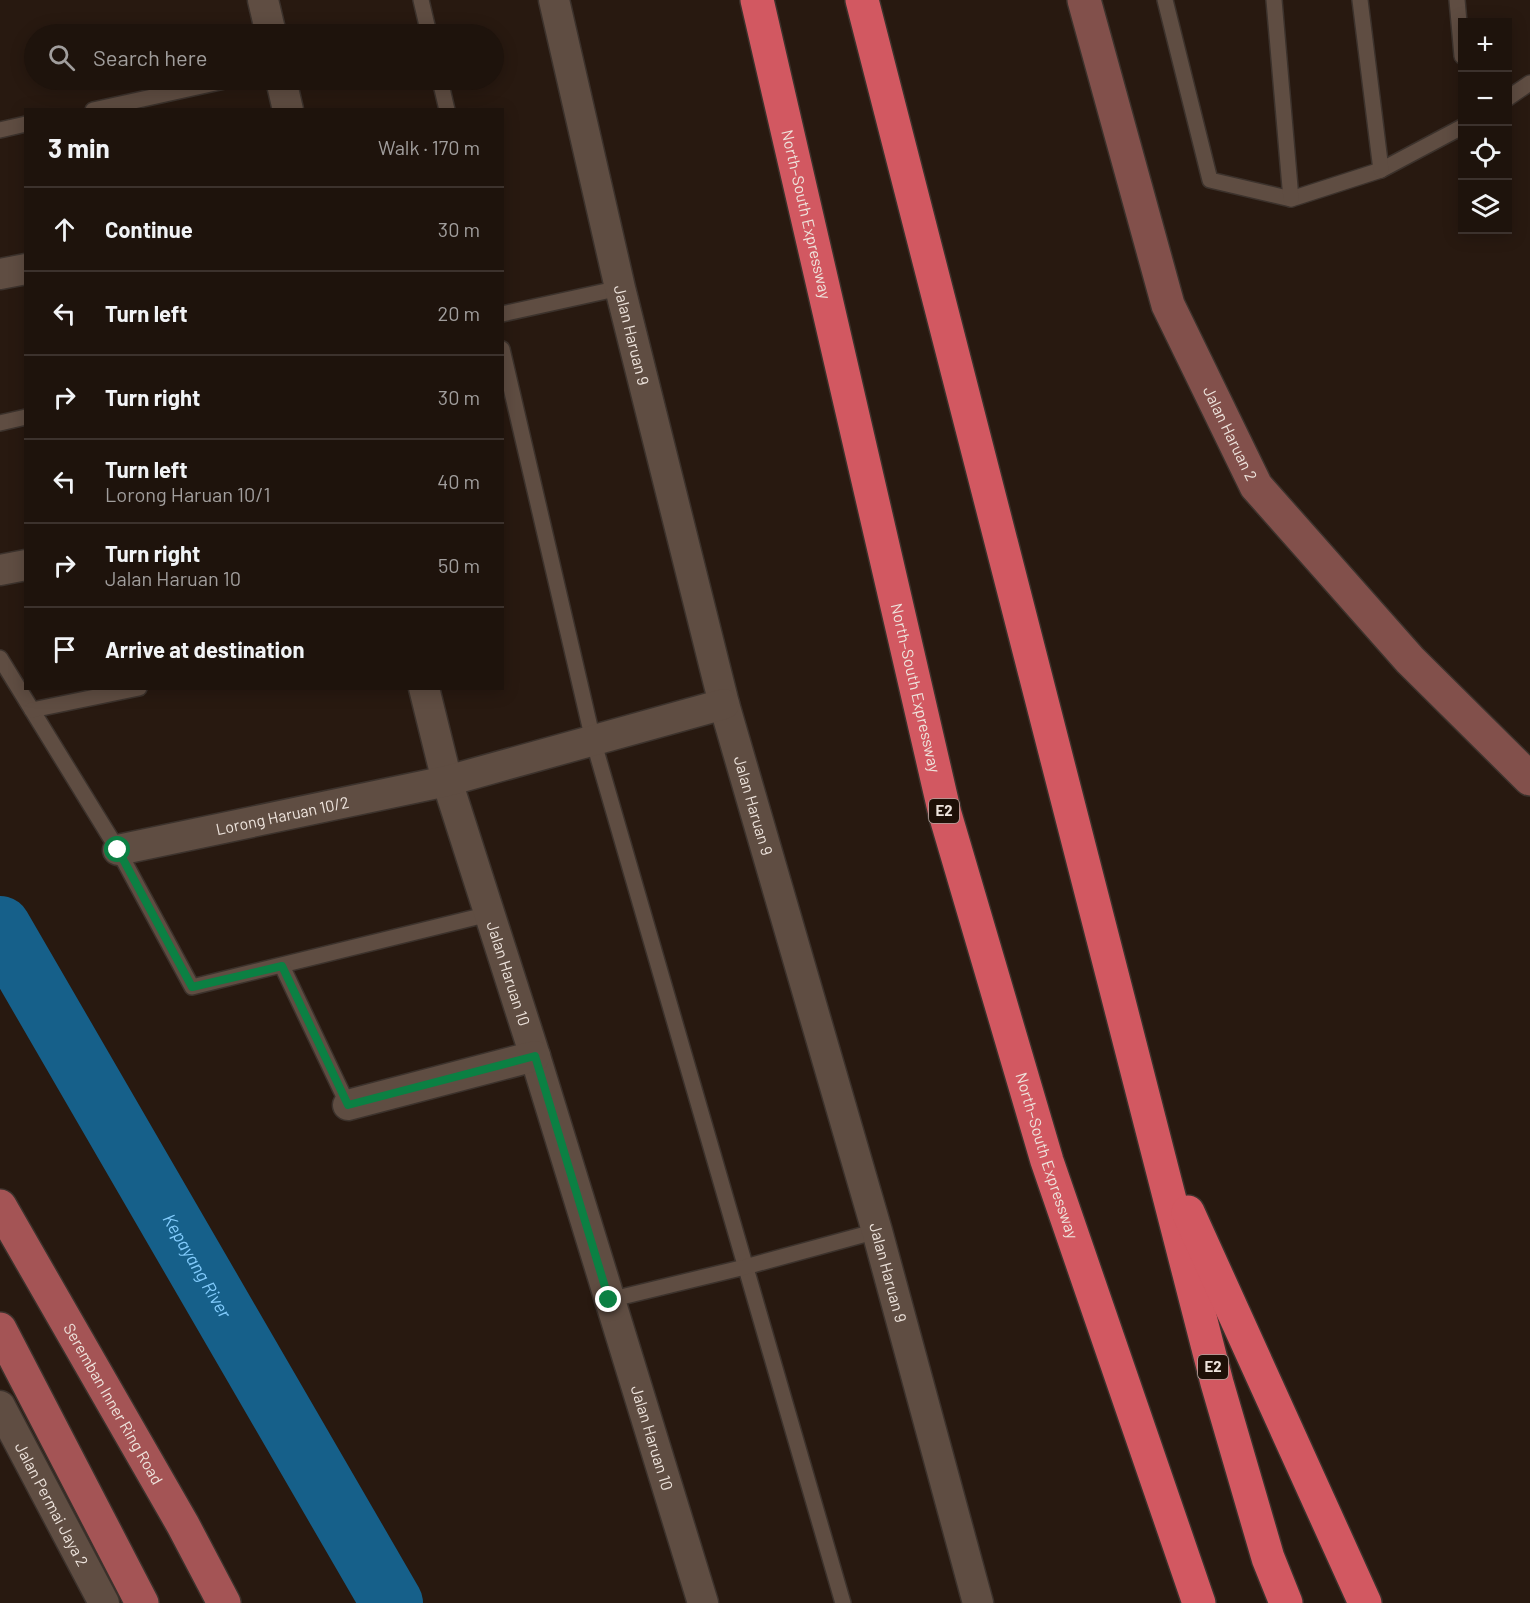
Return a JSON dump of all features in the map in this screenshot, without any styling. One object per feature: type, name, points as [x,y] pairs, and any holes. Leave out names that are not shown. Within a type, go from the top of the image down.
[{"type":"highway","name":"North–South Expressway","points":[[757,0],[945,814],[1047,1161],[1199,1603]]},
{"type":"highway","name":"E2","points":[[862,0],[1217,1383],[1268,1558],[1286,1603]]},
{"type":"highway","points":[[1151,1128],[1365,1603]]},
{"type":"main road","name":"Jalan Haruan 2","points":[[1084,0],[1168,305],[1256,486],[1410,660],[1530,779]]},
{"type":"main road","name":"Seremban Inner Ring Road","points":[[0,1206],[183,1525],[224,1603]]},
{"type":"main road","points":[[0,1329],[142,1603]]},
{"type":"street","points":[[263,0],[269,24]]},
{"type":"street","name":"Jalan Haruan 9","points":[[554,0],[620,288],[724,704],[877,1231],[978,1603]]},
{"type":"street","points":[[283,90],[287,108]]},
{"type":"street","points":[[0,274],[24,268]]},
{"type":"street","points":[[0,570],[24,565]]},
{"type":"street","name":"Jalan Haruan 10","points":[[424,690],[447,781],[535,1056],[703,1603]]},
{"type":"street","name":"Lorong Haruan 10/2","points":[[118,850],[447,781],[724,704]]},
{"type":"street","points":[[348,1105],[535,1056]]},
{"type":"street","name":"Jalan Permai Jaya 2","points":[[3,1422],[104,1603]]},
{"type":"lane","points":[[421,0],[427,24]]},
{"type":"lane","points":[[1165,0],[1210,180],[1291,199],[1381,170],[1458,129]]},
{"type":"lane","points":[[1274,0],[1291,199]]},
{"type":"lane","points":[[1360,0],[1381,170]]},
{"type":"lane","points":[[1457,0],[1459,18]]},
{"type":"lane","points":[[1512,95],[1530,83]]},
{"type":"lane","points":[[102,108],[184,90]]},
{"type":"lane","points":[[442,90],[447,108]]},
{"type":"lane","points":[[0,130],[24,124]]},
{"type":"lane","points":[[504,314],[620,288]]},
{"type":"lane","points":[[504,359],[593,740],[843,1603]]},
{"type":"lane","points":[[0,423],[24,417]]},
{"type":"lane","points":[[0,658],[118,850],[192,987],[489,914]]},
{"type":"lane","points":[[32,710],[129,690]]},
{"type":"lane","points":[[282,966],[348,1105]]},
{"type":"lane","points":[[609,1300],[745,1267],[877,1231]]},
{"type":"waterway","name":"Kepayang River","points":[[0,927],[392,1603]]},
{"type":"route","points":[[118,850],[192,987],[282,966],[348,1105],[535,1056],[609,1300]]}]
